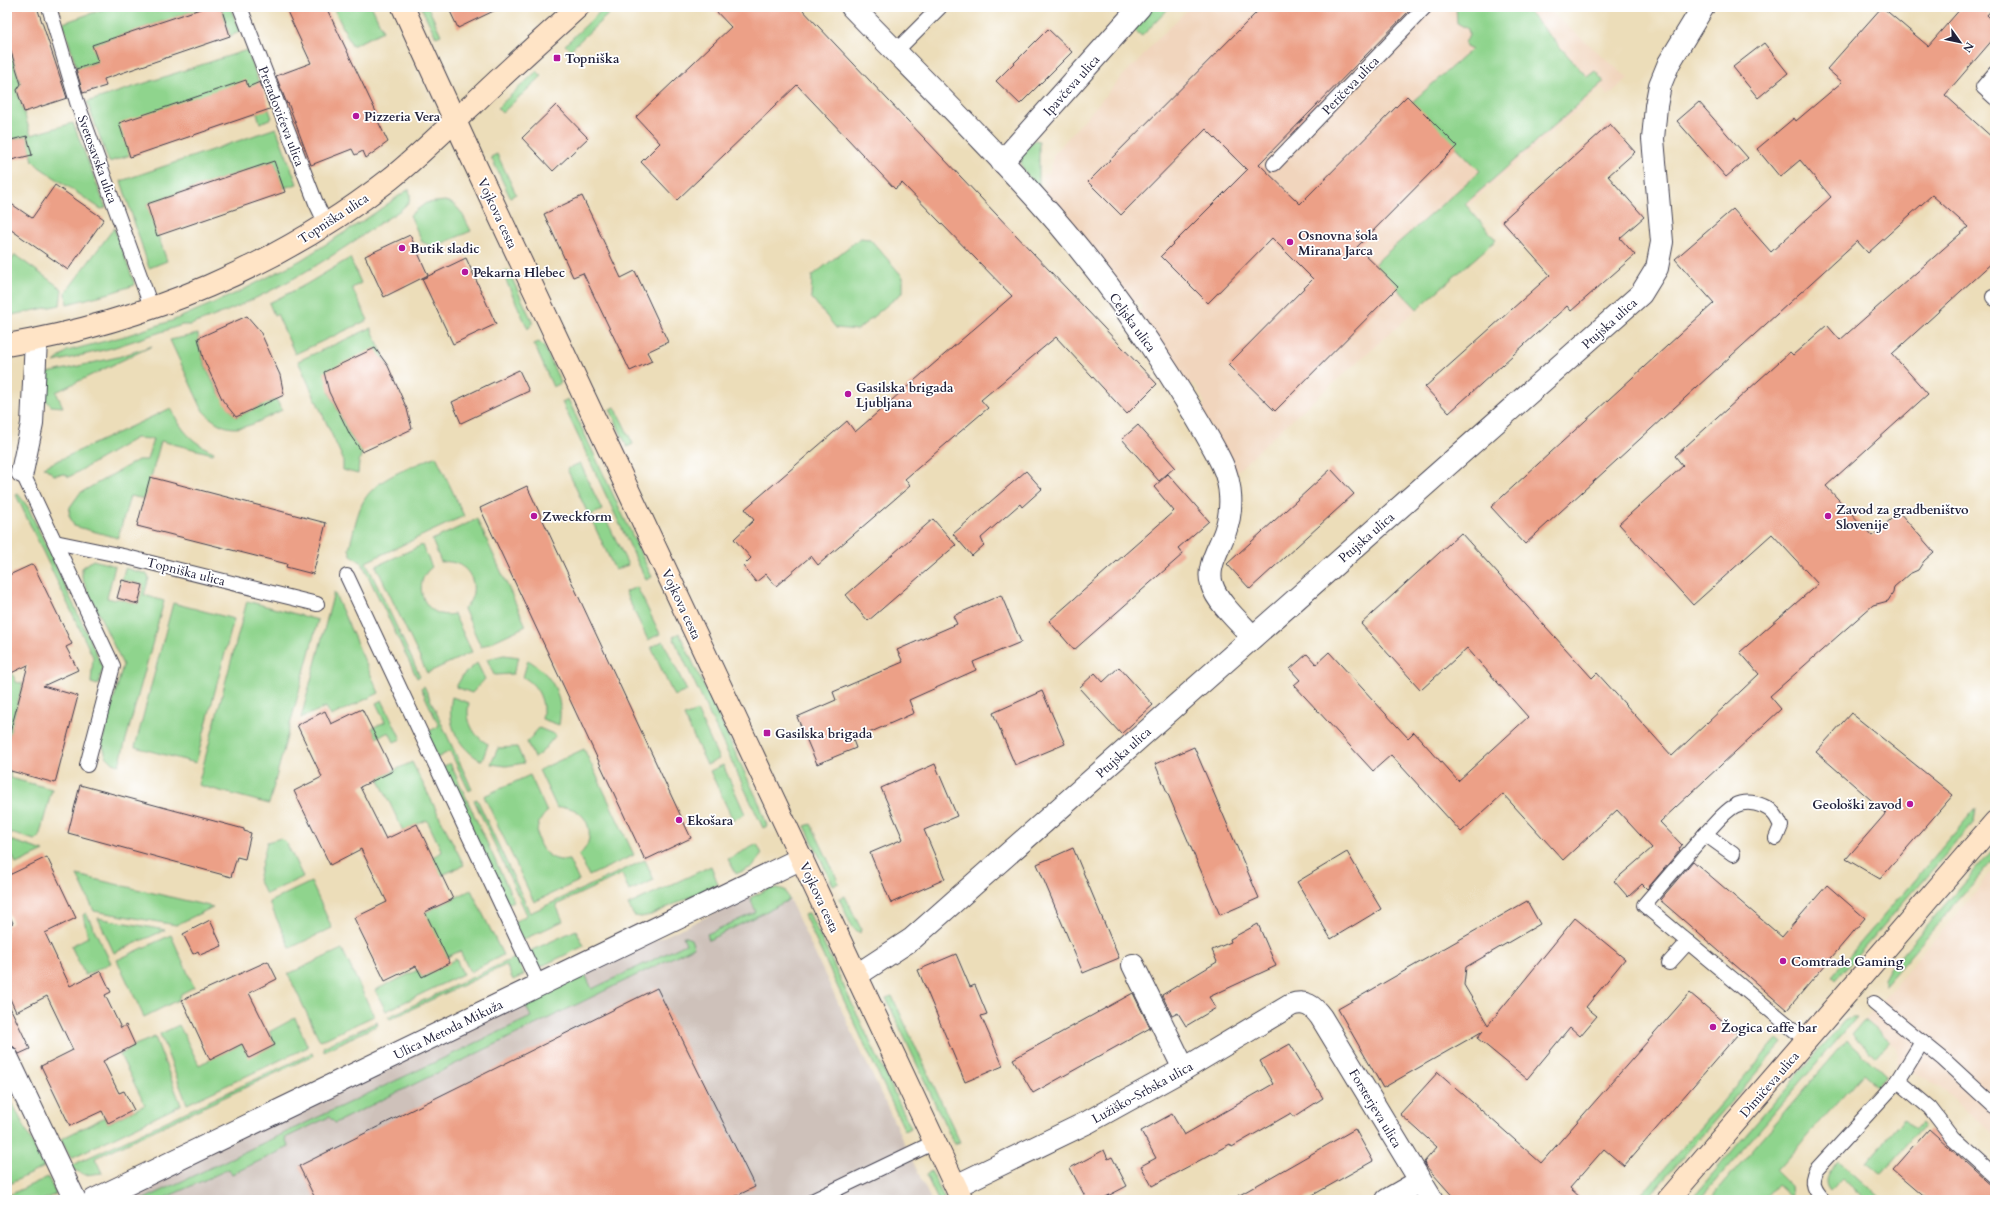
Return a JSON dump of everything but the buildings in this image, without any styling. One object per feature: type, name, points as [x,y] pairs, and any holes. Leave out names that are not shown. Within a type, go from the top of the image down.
[{"type":"street","name":"Vojkova cesta","points":[[403,7],[456,120],[472,158],[959,1193]]},
{"type":"street","name":"Topniška ulica","points":[[7,345],[96,327],[152,309],[233,276],[326,224],[391,179],[578,7]]},
{"type":"street","name":"Celjska ulica","points":[[852,7],[1040,202],[1104,280],[1157,354],[1188,403],[1222,464],[1228,482],[1230,506],[1226,531],[1211,567],[1210,580],[1215,593],[1253,637]]},
{"type":"street","name":"Ipavčeva ulica","points":[[1002,162],[1140,7]]},
{"type":"street","name":"Ptujska ulica","points":[[857,975],[912,939],[1641,294],[1657,268],[1662,242],[1653,139],[1656,106],[1660,85],[1669,63],[1703,7]]},
{"type":"street","points":[[22,472],[32,424],[36,340]]},
{"type":"street","name":"Dimičeva ulica","points":[[1668,1200],[1995,822]]},
{"type":"street","name":"Ulica Metoda Mikuža","points":[[94,1200],[802,858]]},
{"type":"street","points":[[1133,965],[1184,1069]]},
{"type":"street","name":"Lužiško-Srbska ulica","points":[[959,1193],[1184,1069],[1291,1005],[1304,1003],[1315,1009],[1321,1017]]},
{"type":"street","name":"Forsterjeva ulica","points":[[1321,1017],[1432,1200]]},
{"type":"street","points":[[7,1057],[75,1200]]},
{"type":"street","points":[[1387,1200],[1420,1181]]},
{"type":"lane","name":"Svetosavska ulica","points":[[49,7],[77,102],[152,309]]},
{"type":"lane","name":"Preradovićeva ulica","points":[[240,7],[316,204],[326,224]]},
{"type":"lane","points":[[895,52],[940,7]]},
{"type":"lane","name":"Peričeva ulica","points":[[1274,164],[1425,7]]},
{"type":"lane","points":[[1995,73],[1983,87],[1995,98]]},
{"type":"lane","points":[[22,472],[113,666],[87,765]]},
{"type":"lane","name":"Topniška ulica","points":[[55,542],[123,556],[317,604]]},
{"type":"lane","points":[[347,576],[539,985]]},
{"type":"lane","points":[[1776,838],[1781,826],[1777,816],[1767,807],[1754,802],[1742,801],[1729,809],[1705,834],[1644,905],[1806,1040]]},
{"type":"lane","points":[[1705,834],[1733,854]]},
{"type":"lane","points":[[1669,963],[1688,942]]},
{"type":"lane","points":[[1874,1003],[1922,1042],[1995,1107]]},
{"type":"lane","points":[[1823,1200],[1813,1186],[1812,1178],[1816,1170],[1898,1081],[1922,1042]]},
{"type":"lane","points":[[1898,1081],[1930,1108],[1953,1138],[1995,1176]]},
{"type":"lane","points":[[814,1200],[935,1142]]},
{"type":"shaded area","name":"Osnovna šola Mirana Jarca","points":[[1190,7],[1545,7],[1628,78],[1608,96],[1601,89],[1467,207],[1496,240],[1287,424],[1235,473],[1201,409],[1205,403],[1194,383],[1188,387],[1139,312],[1142,307],[1138,301],[1133,303],[1046,195],[1044,190],[1043,174],[1050,174],[1053,155],[1130,68],[1138,62],[1151,46]]},
{"type":"shaded area","points":[[1995,869],[1995,1135],[1943,1089],[1897,1064],[1898,1054],[1895,1047],[1865,1020]]},
{"type":"shaded area","points":[[778,888],[785,890],[931,1200],[107,1200],[680,929],[768,889]]},
{"type":"green space","points":[[110,7],[206,7],[93,45],[98,62],[77,69],[63,23]]},
{"type":"green space","points":[[221,7],[230,7],[240,32],[230,36]]},
{"type":"green space","points":[[333,7],[372,7],[383,31],[352,46]]},
{"type":"green space","points":[[421,7],[428,7],[441,35],[436,37]]},
{"type":"green space","points":[[605,7],[616,7],[570,50],[565,45]]},
{"type":"green space","points":[[1153,7],[1170,7],[1142,36],[1133,29]]},
{"type":"green space","points":[[1456,7],[1524,7],[1587,77],[1595,71],[1604,82],[1465,204],[1496,240],[1417,309],[1374,264],[1480,171],[1412,102],[1472,49],[1466,46],[1465,43],[1469,34],[1468,29],[1457,23]]},
{"type":"green space","points":[[7,39],[22,88],[17,90],[31,135],[73,123],[106,208],[101,209],[39,167],[33,161],[27,136],[7,141]]},
{"type":"green space","points":[[247,50],[272,118],[260,123],[257,113],[109,162],[87,102]]},
{"type":"green space","points":[[537,71],[542,76],[502,113],[497,108]]},
{"type":"green space","points":[[276,128],[297,184],[283,188],[274,161],[147,204],[167,261],[149,268],[121,181]]},
{"type":"green space","points":[[1036,140],[1039,141],[1039,188],[1024,170],[1021,159],[1027,148]]},
{"type":"green space","points":[[497,154],[516,194],[510,197],[491,157]]},
{"type":"green space","points":[[409,189],[409,201],[400,210],[312,268],[265,294],[215,316],[190,325],[182,325],[112,348],[54,362],[67,351],[125,336],[174,320],[239,292],[301,260],[369,217]]},
{"type":"green space","points":[[445,201],[458,208],[471,231],[434,247],[422,242],[410,215],[426,203]]},
{"type":"green space","points":[[114,228],[135,285],[67,304],[66,292]]},
{"type":"green space","points":[[860,238],[870,239],[903,277],[903,292],[857,330],[836,328],[811,297],[812,276]]},
{"type":"green space","points":[[15,255],[62,289],[60,305],[7,316],[7,267]]},
{"type":"green space","points":[[350,258],[361,283],[352,288],[368,320],[295,354],[277,314],[274,315],[269,303],[305,285]]},
{"type":"green space","points":[[508,270],[532,321],[532,324],[528,329],[502,272]]},
{"type":"green space","points":[[371,328],[388,366],[374,349],[329,392],[350,435],[362,452],[358,474],[343,470],[343,459],[298,361]]},
{"type":"green space","points":[[198,334],[202,356],[211,378],[223,399],[236,417],[276,399],[282,410],[251,425],[232,428],[223,426],[203,411],[170,340]]},
{"type":"green space","points":[[539,342],[544,347],[561,383],[553,387],[534,344]]},
{"type":"green space","points":[[152,346],[56,392],[63,407],[51,406],[44,398],[48,373],[118,357]]},
{"type":"green space","points":[[568,399],[652,577],[646,580],[562,402]]},
{"type":"green space","points":[[615,407],[633,444],[627,447],[610,409]]},
{"type":"green space","points":[[171,408],[183,429],[199,444],[214,452],[213,454],[161,441],[145,499],[130,496],[118,538],[74,526],[69,515],[70,507],[80,493],[138,460],[147,460],[153,439],[136,438],[69,477],[65,474],[54,475],[44,467]]},
{"type":"green space","points":[[436,456],[464,516],[366,562],[420,676],[417,678],[362,563],[351,555],[349,549],[358,514],[368,495],[394,474]]},
{"type":"green space","points":[[580,463],[602,510],[589,516],[567,469]]},
{"type":"green space","points":[[18,494],[28,507],[103,668],[98,685],[91,683],[93,657],[16,495]]},
{"type":"green space","points":[[605,517],[628,565],[615,570],[593,523]]},
{"type":"green space","points":[[477,519],[526,626],[481,647],[464,609],[470,601],[473,593],[471,577],[460,565],[451,562],[441,562],[432,540]]},
{"type":"green space","points":[[422,545],[432,567],[425,574],[422,582],[421,591],[424,600],[429,607],[436,612],[444,615],[454,614],[472,652],[427,673],[376,566]]},
{"type":"green space","points":[[93,560],[115,566],[107,598],[116,600],[117,598],[138,604],[143,585],[122,580],[125,568],[147,574],[149,578],[144,595],[164,601],[119,765],[113,763],[106,756],[102,743],[123,665],[82,578],[82,568]]},
{"type":"green space","points":[[637,587],[660,634],[648,640],[625,592]]},
{"type":"green space","points":[[334,592],[379,693],[331,716],[326,707],[301,718]]},
{"type":"green space","points":[[247,601],[318,620],[269,804],[198,785]]},
{"type":"green space","points":[[173,603],[234,619],[196,763],[135,747]]},
{"type":"green space","points":[[679,633],[760,805],[767,826],[763,828],[673,637]]},
{"type":"green space","points":[[663,641],[687,691],[674,696],[651,647]]},
{"type":"green space","points":[[504,655],[519,657],[513,674],[494,675],[487,659]]},
{"type":"green space","points":[[528,660],[544,673],[555,688],[560,705],[559,725],[542,719],[543,706],[540,695],[537,689],[523,677]]},
{"type":"green space","points":[[477,663],[485,679],[472,693],[456,687],[463,675]]},
{"type":"green space","points":[[12,673],[16,682],[23,684],[7,744],[7,675]]},
{"type":"green space","points":[[424,686],[472,789],[469,791],[450,751],[437,758],[426,733],[439,726],[421,688]]},
{"type":"green space","points":[[452,697],[469,703],[468,715],[471,727],[478,737],[488,744],[482,761],[466,749],[456,734],[451,717]]},
{"type":"green space","points":[[382,700],[401,739],[394,742],[389,732],[376,738],[372,728],[385,722],[376,703]]},
{"type":"green space","points":[[697,711],[719,759],[707,765],[684,716]]},
{"type":"green space","points":[[539,728],[556,735],[542,752],[534,758],[527,742]]},
{"type":"green space","points":[[517,747],[524,763],[506,766],[491,764],[498,748]]},
{"type":"green space","points":[[584,749],[634,855],[589,876],[579,855],[586,848],[589,839],[587,822],[582,815],[575,810],[557,808],[539,770]]},
{"type":"green space","points":[[412,762],[464,865],[436,878],[427,860],[442,852],[427,820],[403,831],[378,778]]},
{"type":"green space","points":[[450,763],[514,901],[506,904],[441,768]]},
{"type":"green space","points":[[723,765],[745,814],[733,820],[710,771]]},
{"type":"green space","points":[[7,770],[11,771],[10,778],[52,789],[39,837],[35,840],[7,832]]},
{"type":"green space","points":[[530,775],[547,812],[541,819],[538,828],[537,836],[540,844],[544,851],[551,857],[559,860],[569,860],[579,881],[534,902],[484,796]]},
{"type":"green space","points":[[477,799],[530,913],[645,860],[654,880],[629,891],[622,874],[556,905],[563,921],[522,940],[514,922],[527,915],[474,800]]},
{"type":"green space","points":[[1976,808],[1974,822],[1836,980],[1832,976]]},
{"type":"green space","points":[[811,824],[839,883],[833,885],[805,826]]},
{"type":"green space","points":[[281,838],[287,844],[303,877],[266,894],[258,880],[267,842]]},
{"type":"green space","points":[[7,839],[44,851],[16,864],[12,854],[7,856]]},
{"type":"green space","points":[[757,844],[762,854],[752,867],[736,874],[728,859]]},
{"type":"green space","points":[[1995,847],[1995,858],[1884,986],[1884,979],[1890,968]]},
{"type":"green space","points":[[711,866],[718,884],[651,915],[641,917],[634,916],[628,905]]},
{"type":"green space","points":[[77,875],[213,907],[176,925],[94,911]]},
{"type":"green space","points":[[311,882],[332,928],[290,948],[269,902]]},
{"type":"green space","points":[[778,888],[785,890],[789,900],[709,940],[707,934],[756,912],[750,898],[768,889]]},
{"type":"green space","points":[[471,890],[503,955],[470,972],[460,951],[447,957],[420,915]]},
{"type":"green space","points":[[845,896],[861,929],[860,933],[852,927],[839,898]]},
{"type":"green space","points":[[86,913],[111,963],[85,975],[71,946],[88,937],[83,915]]},
{"type":"green space","points":[[809,913],[911,1128],[905,1131],[804,915]]},
{"type":"green space","points":[[98,918],[165,930],[114,953]]},
{"type":"green space","points":[[576,930],[584,946],[538,968],[530,951]]},
{"type":"green space","points":[[171,935],[194,987],[181,994],[178,1000],[144,1017],[117,960]]},
{"type":"green space","points":[[683,936],[691,939],[694,947],[335,1123],[329,1117],[285,1138],[289,1147],[232,1174],[229,1169],[160,1200],[142,1200],[531,1017],[525,1004],[585,974],[592,989],[686,944]]},
{"type":"green space","points":[[342,949],[374,1016],[320,1041],[288,974]]},
{"type":"green space","points":[[516,957],[524,975],[513,980],[506,965],[390,1019],[388,1017]]},
{"type":"green space","points":[[456,959],[463,974],[386,1011],[375,990],[418,970],[422,977]]},
{"type":"green space","points":[[892,996],[960,1142],[954,1144],[886,998]]},
{"type":"green space","points":[[1852,1017],[1857,1017],[1699,1200],[1690,1200],[1844,1021]]},
{"type":"green space","points":[[295,1018],[308,1047],[187,1104],[160,1034],[179,1025],[199,1065],[242,1044],[249,1057],[275,1045],[269,1032]]},
{"type":"green space","points":[[1865,1020],[1890,1041],[1876,1057],[1852,1035]]},
{"type":"green space","points":[[377,1022],[378,1025],[324,1051],[323,1047]]},
{"type":"green space","points":[[155,1037],[181,1105],[71,1158],[61,1139],[105,1117],[108,1123],[145,1105],[120,1055],[135,1045]]},
{"type":"green space","points":[[1777,1039],[1782,1043],[1646,1200],[1637,1200]]},
{"type":"green space","points":[[1847,1040],[1886,1076],[1877,1086],[1863,1074],[1776,1171],[1791,1186],[1792,1194],[1790,1196],[1777,1184],[1763,1200],[1709,1200]]},
{"type":"green space","points":[[312,1053],[313,1056],[95,1158],[102,1173],[85,1175],[68,1167]]},
{"type":"green space","points":[[13,1104],[44,1167],[7,1185],[7,1107]]},
{"type":"green space","points":[[1904,1119],[1915,1129],[1921,1123],[1923,1126],[1881,1174],[1867,1162]]},
{"type":"green space","points":[[1839,1161],[1881,1199],[1867,1200],[1843,1178],[1830,1191],[1827,1187],[1826,1179],[1830,1171]]},
{"type":"green space","points":[[931,1171],[945,1200],[938,1200],[926,1175]]},
{"type":"green space","points":[[48,1177],[56,1194],[43,1200],[7,1200],[7,1196]]},
{"type":"place","name":"Topniška","points":[[557,58]]},
{"type":"place","name":"Pizzeria Vera","points":[[356,116]]},
{"type":"place","name":"Osnovna šola Mirana Jarca","points":[[1290,242]]},
{"type":"place","name":"Butik sladic","points":[[402,248]]},
{"type":"place","name":"Pekarna Hlebec","points":[[465,272]]},
{"type":"place","name":"Gasilska brigada Ljubljana","points":[[848,394]]},
{"type":"place","name":"Zweckform","points":[[534,516]]},
{"type":"place","name":"Zavod za gradbeništvo Slovenije","points":[[1828,516]]},
{"type":"place","name":"Gasilska brigada","points":[[767,733]]},
{"type":"place","name":"Geološki zavod","points":[[1910,804]]},
{"type":"place","name":"Ekošara","points":[[679,820]]},
{"type":"place","name":"Comtrade Gaming","points":[[1783,961]]},
{"type":"place","name":"Žogica caffe bar","points":[[1713,1027]]}]
